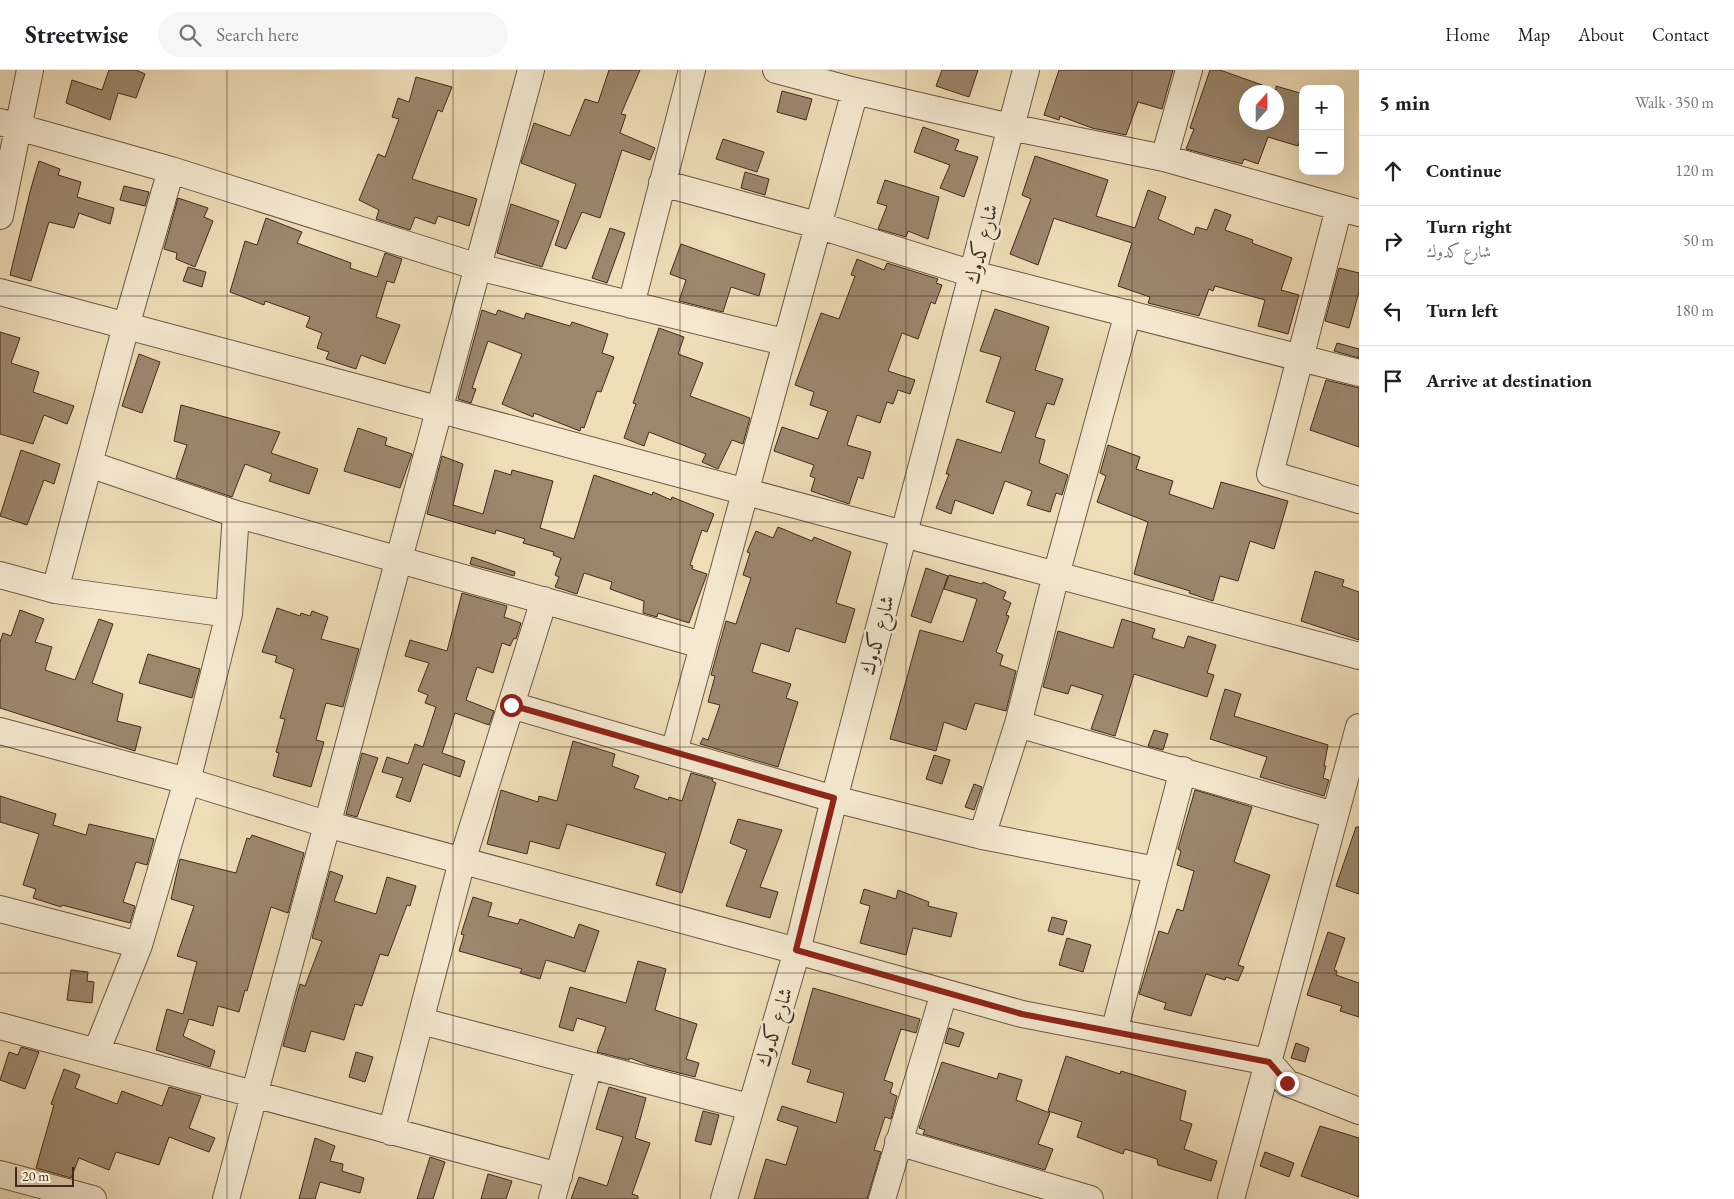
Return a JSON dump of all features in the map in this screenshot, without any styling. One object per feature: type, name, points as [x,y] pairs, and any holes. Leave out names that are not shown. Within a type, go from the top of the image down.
[{"type":"street","points":[[0,216],[10,124],[30,70]]},
{"type":"street","points":[[226,1199],[530,70]]},
{"type":"street","points":[[631,305],[692,70]]},
{"type":"street","points":[[776,70],[855,91],[1010,127],[1164,158],[1349,210],[1300,358],[1270,474],[1359,500]]},
{"type":"street","name":"شارع كدوك","points":[[724,1199],[749,1107],[796,950],[834,798],[1026,70]]},
{"type":"street","points":[[1164,158],[1189,70]]},
{"type":"street","points":[[674,752],[816,225],[855,91]]},
{"type":"street","points":[[10,124],[171,170],[478,267],[784,342]]},
{"type":"street","points":[[55,590],[126,326],[171,170]]},
{"type":"street","points":[[662,183],[816,225],[973,274],[1359,373]]},
{"type":"street","points":[[0,292],[1359,656]]},
{"type":"street","points":[[982,836],[1018,724],[1056,575],[1128,313]]},
{"type":"street","points":[[89,464],[236,514],[702,644]]},
{"type":"street","points":[[97,1050],[139,945],[187,781],[229,614],[236,514]]},
{"type":"street","points":[[0,575],[55,590],[229,614]]},
{"type":"street","points":[[391,1132],[462,861],[544,600]]},
{"type":"street","points":[[511,705],[834,798],[982,836],[1156,870]]},
{"type":"street","points":[[1018,724],[1334,815]]},
{"type":"street","points":[[1231,1199],[1359,727]]},
{"type":"street","points":[[0,730],[187,781],[326,824],[796,950],[1022,1014],[1269,1062],[1287,1083],[1359,1110]]},
{"type":"street","points":[[1114,1032],[1183,770]]},
{"type":"street","points":[[0,909],[139,945]]},
{"type":"street","points":[[882,1199],[944,993]]},
{"type":"street","points":[[421,1021],[749,1107]]},
{"type":"street","points":[[0,1026],[97,1050],[391,1132],[555,1187],[589,1065]]},
{"type":"street","points":[[898,1142],[1090,1199]]},
{"type":"street","points":[[0,1174],[80,1197]]},
{"type":"building","points":[[109,70],[136,70],[145,74],[136,98],[118,93],[110,120],[66,103],[72,80],[102,90]]},
{"type":"building","points":[[609,70],[640,70],[621,114],[626,115],[620,133],[655,148],[650,160],[622,150],[600,218],[582,212],[566,249],[555,245],[576,184],[521,163],[534,123],[570,136],[585,99],[598,103]]},
{"type":"building","points":[[942,70],[978,70],[969,97],[936,86]]},
{"type":"building","points":[[1059,70],[1173,70],[1162,109],[1138,102],[1126,135],[1092,128],[1060,116],[1059,120],[1044,115]]},
{"type":"building","points":[[1210,70],[1220,70],[1262,85],[1239,85],[1239,130],[1284,130],[1284,88],[1299,93],[1298,146],[1268,137],[1258,164],[1244,159],[1242,164],[1186,149],[1194,129],[1190,128]]},
{"type":"building","points":[[416,77],[452,87],[442,112],[438,110],[412,179],[477,199],[469,226],[438,216],[435,224],[415,217],[410,230],[376,219],[379,210],[359,200],[378,154],[385,157],[399,119],[392,117],[398,98],[409,102]]},
{"type":"building","points":[[782,91],[812,99],[806,120],[777,112]]},
{"type":"building","points":[[923,127],[959,140],[955,150],[978,157],[964,197],[940,188],[950,165],[914,152]]},
{"type":"building","points":[[723,139],[764,152],[757,172],[716,159]]},
{"type":"building","points":[[1035,156],[1108,180],[1096,216],[1135,228],[1148,190],[1166,197],[1158,219],[1194,235],[1196,227],[1207,230],[1215,209],[1231,215],[1225,230],[1253,240],[1252,243],[1292,258],[1281,290],[1299,295],[1288,334],[1258,326],[1265,300],[1215,286],[1213,291],[1209,289],[1199,316],[1148,303],[1150,297],[1118,286],[1132,243],[1054,218],[1038,265],[1010,254],[1031,199],[1022,195]]},
{"type":"building","points":[[39,161],[60,169],[58,175],[81,182],[77,197],[114,208],[110,224],[79,213],[74,228],[49,222],[31,281],[10,275]]},
{"type":"building","points":[[745,172],[769,179],[765,195],[741,188]]},
{"type":"building","points":[[885,180],[939,197],[928,239],[908,231],[906,237],[878,229],[887,206],[877,203]]},
{"type":"building","points":[[124,186],[149,192],[145,206],[120,200]]},
{"type":"building","points":[[178,198],[208,208],[204,217],[213,221],[195,267],[176,259],[177,253],[164,249]]},
{"type":"building","points":[[511,204],[559,221],[542,267],[497,253]]},
{"type":"building","points":[[266,218],[302,232],[297,243],[351,263],[350,268],[377,277],[385,253],[402,259],[394,283],[387,281],[376,317],[400,325],[385,364],[361,355],[356,369],[326,359],[329,352],[317,348],[322,333],[306,327],[310,317],[265,301],[264,305],[230,292],[245,241],[257,245]]},
{"type":"building","points":[[610,228],[625,233],[607,283],[592,278]]},
{"type":"building","points":[[681,244],[765,274],[759,296],[731,287],[723,312],[679,301],[686,280],[670,274]]},
{"type":"building","points":[[857,259],[884,270],[887,263],[938,279],[936,283],[942,285],[935,304],[931,302],[918,339],[902,333],[888,371],[915,380],[910,394],[898,390],[893,404],[887,402],[880,423],[857,415],[847,445],[871,452],[863,479],[858,477],[849,504],[811,491],[815,478],[810,476],[814,465],[774,451],[782,427],[818,439],[828,411],[810,405],[814,392],[795,385],[821,313],[839,319],[855,276],[851,275]]},
{"type":"building","points":[[188,267],[206,272],[202,287],[183,281]]},
{"type":"building","points":[[1339,268],[1359,273],[1359,292],[1349,328],[1325,321]]},
{"type":"building","points":[[995,309],[1049,327],[1035,370],[1063,379],[1054,405],[1047,403],[1035,437],[1045,440],[1039,463],[1068,475],[1062,495],[1056,493],[1050,512],[1027,505],[1032,491],[1005,481],[993,514],[955,500],[951,514],[936,508],[949,474],[946,474],[957,439],[1001,453],[1015,412],[986,402],[1001,357],[980,351]]},
{"type":"building","points":[[482,310],[496,315],[498,310],[524,319],[526,313],[570,326],[572,322],[608,334],[602,353],[614,357],[601,392],[597,391],[584,428],[581,427],[580,431],[534,413],[533,417],[502,404],[522,354],[488,341],[472,388],[476,389],[471,403],[458,399]]},
{"type":"building","points":[[659,328],[684,337],[678,354],[703,363],[690,396],[750,418],[743,444],[732,440],[718,469],[702,462],[706,454],[649,432],[644,446],[624,438],[636,404],[633,403]]},
{"type":"building","points":[[0,332],[20,338],[11,363],[39,372],[33,392],[74,406],[67,424],[44,415],[33,444],[0,434]]},
{"type":"building","points":[[1337,343],[1359,349],[1359,358],[1334,351]]},
{"type":"building","points":[[139,354],[160,362],[142,413],[122,406]]},
{"type":"building","points":[[1326,380],[1359,388],[1359,447],[1310,430]]},
{"type":"building","points":[[181,405],[280,432],[271,453],[318,469],[309,494],[269,481],[272,474],[245,464],[232,497],[176,478],[187,445],[174,441]]},
{"type":"building","points":[[358,428],[387,438],[385,445],[412,454],[400,488],[344,471]]},
{"type":"building","points":[[1108,445],[1140,457],[1136,469],[1173,481],[1169,494],[1213,509],[1221,482],[1288,501],[1274,549],[1250,541],[1238,581],[1220,576],[1213,601],[1189,593],[1190,591],[1134,574],[1148,522],[1097,502],[1106,476],[1100,473]]},
{"type":"building","points":[[21,450],[60,464],[54,484],[44,480],[27,525],[0,516]]},
{"type":"building","points":[[442,456],[463,464],[453,505],[483,514],[495,470],[511,475],[512,470],[553,481],[540,528],[574,539],[594,475],[652,495],[653,492],[671,500],[672,497],[714,514],[707,532],[702,530],[690,565],[693,566],[692,569],[707,574],[689,623],[658,613],[657,617],[643,613],[644,601],[610,589],[612,582],[584,573],[577,594],[555,587],[559,577],[555,575],[561,558],[553,555],[554,552],[523,543],[525,539],[496,530],[495,534],[427,514]]},
{"type":"building","points":[[778,527],[812,541],[814,537],[851,552],[836,603],[855,609],[845,643],[796,628],[789,652],[761,643],[752,672],[791,684],[786,698],[798,702],[778,767],[700,744],[703,738],[708,740],[720,705],[708,702],[715,676],[711,675],[726,621],[736,624],[751,578],[743,575],[750,553],[747,552],[756,531],[773,538]]},
{"type":"building","points":[[472,557],[515,572],[514,576],[470,564]]},
{"type":"building","points":[[926,568],[948,576],[931,623],[911,616]]},
{"type":"building","points":[[1315,571],[1344,580],[1342,586],[1359,592],[1359,640],[1301,621]]},
{"type":"building","points":[[949,575],[982,584],[983,582],[1006,592],[1003,599],[1011,603],[1006,615],[1009,616],[996,652],[1003,655],[1000,665],[1016,671],[1006,711],[975,703],[966,730],[944,722],[936,751],[890,739],[920,630],[963,642],[977,599],[944,589]]},
{"type":"building","points":[[462,593],[507,606],[504,617],[521,623],[516,639],[514,638],[510,646],[502,643],[493,673],[477,667],[466,700],[494,711],[489,725],[455,713],[442,753],[465,761],[460,777],[423,764],[410,802],[396,797],[403,778],[382,772],[387,757],[408,764],[415,744],[423,747],[436,707],[425,703],[428,695],[418,691],[429,663],[405,656],[410,640],[447,651]]},
{"type":"building","points":[[277,608],[300,616],[301,613],[310,616],[312,611],[328,617],[321,639],[359,649],[343,707],[326,703],[316,740],[324,742],[311,787],[273,776],[279,753],[276,752],[285,719],[280,718],[294,669],[275,662],[277,656],[262,652]]},
{"type":"building","points":[[20,610],[44,619],[35,642],[52,647],[45,670],[75,680],[99,619],[113,624],[92,683],[123,694],[117,721],[141,727],[135,751],[0,708],[0,642],[3,633],[11,636]]},
{"type":"building","points":[[1122,619],[1155,629],[1152,638],[1184,648],[1188,636],[1216,645],[1207,673],[1214,675],[1207,697],[1134,674],[1115,736],[1091,729],[1103,695],[1071,685],[1068,694],[1043,687],[1058,631],[1113,648]]},
{"type":"building","points":[[148,654],[200,669],[192,698],[139,683]]},
{"type":"building","points":[[1225,689],[1241,694],[1234,716],[1328,745],[1323,778],[1329,780],[1324,796],[1260,777],[1267,757],[1210,739]]},
{"type":"building","points":[[1154,730],[1168,734],[1163,750],[1148,746]]},
{"type":"building","points":[[573,741],[615,754],[612,766],[639,776],[634,788],[668,800],[669,797],[682,801],[691,773],[713,779],[712,781],[716,783],[682,893],[656,885],[666,853],[567,824],[559,849],[530,841],[527,854],[487,844],[501,790],[538,802],[539,796],[557,801]]},
{"type":"building","points":[[362,753],[378,758],[357,817],[346,814]]},
{"type":"building","points":[[934,755],[950,760],[942,784],[926,779]]},
{"type":"building","points":[[974,784],[982,787],[974,810],[965,807]]},
{"type":"building","points":[[1195,790],[1252,807],[1234,862],[1270,875],[1238,965],[1244,967],[1238,981],[1226,977],[1225,980],[1206,974],[1191,1016],[1164,1009],[1166,1003],[1139,994],[1159,931],[1168,934],[1177,909],[1183,911],[1194,871],[1177,865],[1181,851],[1178,849]]},
{"type":"building","points":[[0,796],[56,814],[53,825],[86,835],[89,824],[154,839],[147,865],[136,862],[123,902],[135,906],[130,923],[62,905],[61,907],[33,898],[36,889],[23,885],[39,834],[0,822]]},
{"type":"building","points":[[738,819],[782,830],[760,887],[778,892],[770,918],[726,906],[747,850],[730,843]]},
{"type":"building","points":[[1356,827],[1359,827],[1359,894],[1336,886]]},
{"type":"building","points":[[252,835],[304,853],[288,913],[271,907],[247,991],[245,990],[239,1012],[218,1006],[213,1026],[189,1019],[183,1036],[215,1051],[210,1067],[156,1050],[167,1009],[183,1014],[197,962],[177,956],[194,906],[171,899],[180,859],[236,873],[247,838],[250,839]]},
{"type":"building","points":[[330,871],[343,876],[334,901],[376,914],[387,877],[416,886],[410,906],[407,905],[388,956],[380,954],[362,1006],[355,1004],[344,1040],[311,1031],[305,1052],[283,1046],[300,984],[305,986],[322,941],[312,938]]},
{"type":"building","points":[[864,889],[896,899],[898,890],[929,902],[928,906],[957,913],[951,937],[913,928],[906,955],[860,943],[870,906],[860,903]]},
{"type":"building","points":[[473,897],[492,903],[488,916],[518,924],[520,919],[574,938],[579,924],[599,931],[585,972],[546,960],[540,979],[520,973],[522,969],[459,951],[464,935],[461,934]]},
{"type":"building","points":[[1052,917],[1067,921],[1063,935],[1048,931]]},
{"type":"building","points":[[1328,932],[1345,938],[1334,970],[1337,971],[1336,975],[1359,983],[1359,1017],[1340,1011],[1342,1006],[1307,995]]},
{"type":"building","points":[[1067,938],[1091,945],[1083,972],[1059,965]]},
{"type":"building","points":[[638,961],[666,969],[655,1010],[697,1024],[686,1059],[699,1063],[695,1077],[648,1065],[630,1058],[629,1060],[597,1052],[606,1027],[577,1018],[573,1031],[559,1027],[570,987],[626,1003]]},
{"type":"building","points":[[71,970],[88,972],[87,981],[94,982],[92,1003],[67,1000]]},
{"type":"building","points":[[813,988],[920,1019],[916,1033],[901,1029],[884,1080],[893,1083],[890,1093],[897,1096],[891,1119],[885,1117],[874,1150],[881,1152],[867,1199],[754,1199],[766,1159],[786,1165],[798,1127],[777,1120],[782,1106],[836,1123],[844,1093],[807,1082],[811,1070],[792,1064]]},
{"type":"building","points":[[949,1028],[964,1033],[959,1047],[945,1043]]},
{"type":"building","points":[[1296,1043],[1309,1048],[1305,1062],[1291,1058]]},
{"type":"building","points":[[21,1047],[39,1052],[25,1089],[0,1080],[9,1052],[18,1055]]},
{"type":"building","points":[[356,1052],[373,1057],[365,1082],[349,1077]]},
{"type":"building","points":[[1066,1056],[1120,1074],[1121,1071],[1186,1091],[1180,1120],[1192,1124],[1184,1149],[1217,1161],[1211,1181],[1158,1165],[1157,1159],[1125,1149],[1123,1154],[1077,1137],[1082,1122],[1048,1111]]},
{"type":"building","points":[[942,1062],[997,1079],[999,1073],[1022,1080],[1016,1100],[1050,1113],[1038,1144],[1053,1149],[1045,1170],[923,1134],[925,1130],[919,1128]]},
{"type":"building","points":[[64,1069],[80,1075],[75,1088],[117,1104],[122,1091],[162,1106],[169,1087],[201,1096],[189,1128],[215,1138],[209,1152],[169,1137],[159,1165],[116,1152],[109,1170],[79,1158],[71,1178],[36,1168],[54,1105],[51,1104]]},
{"type":"building","points":[[609,1087],[646,1098],[635,1138],[650,1143],[632,1194],[638,1196],[638,1199],[571,1199],[579,1177],[607,1186],[623,1137],[596,1129]]},
{"type":"building","points":[[703,1111],[719,1115],[711,1145],[695,1141]]},
{"type":"building","points":[[1320,1126],[1359,1138],[1359,1197],[1301,1176]]},
{"type":"building","points":[[315,1138],[335,1146],[330,1161],[343,1164],[342,1171],[364,1178],[360,1193],[320,1182],[315,1199],[299,1199]]},
{"type":"building","points":[[1265,1152],[1294,1163],[1289,1177],[1260,1166]]},
{"type":"building","points":[[430,1157],[445,1162],[433,1199],[417,1199]]},
{"type":"building","points":[[488,1174],[512,1181],[506,1199],[481,1199]]},
{"type":"route","points":[[511,705],[834,798],[796,950],[1022,1014],[1269,1062],[1287,1083]]}]
